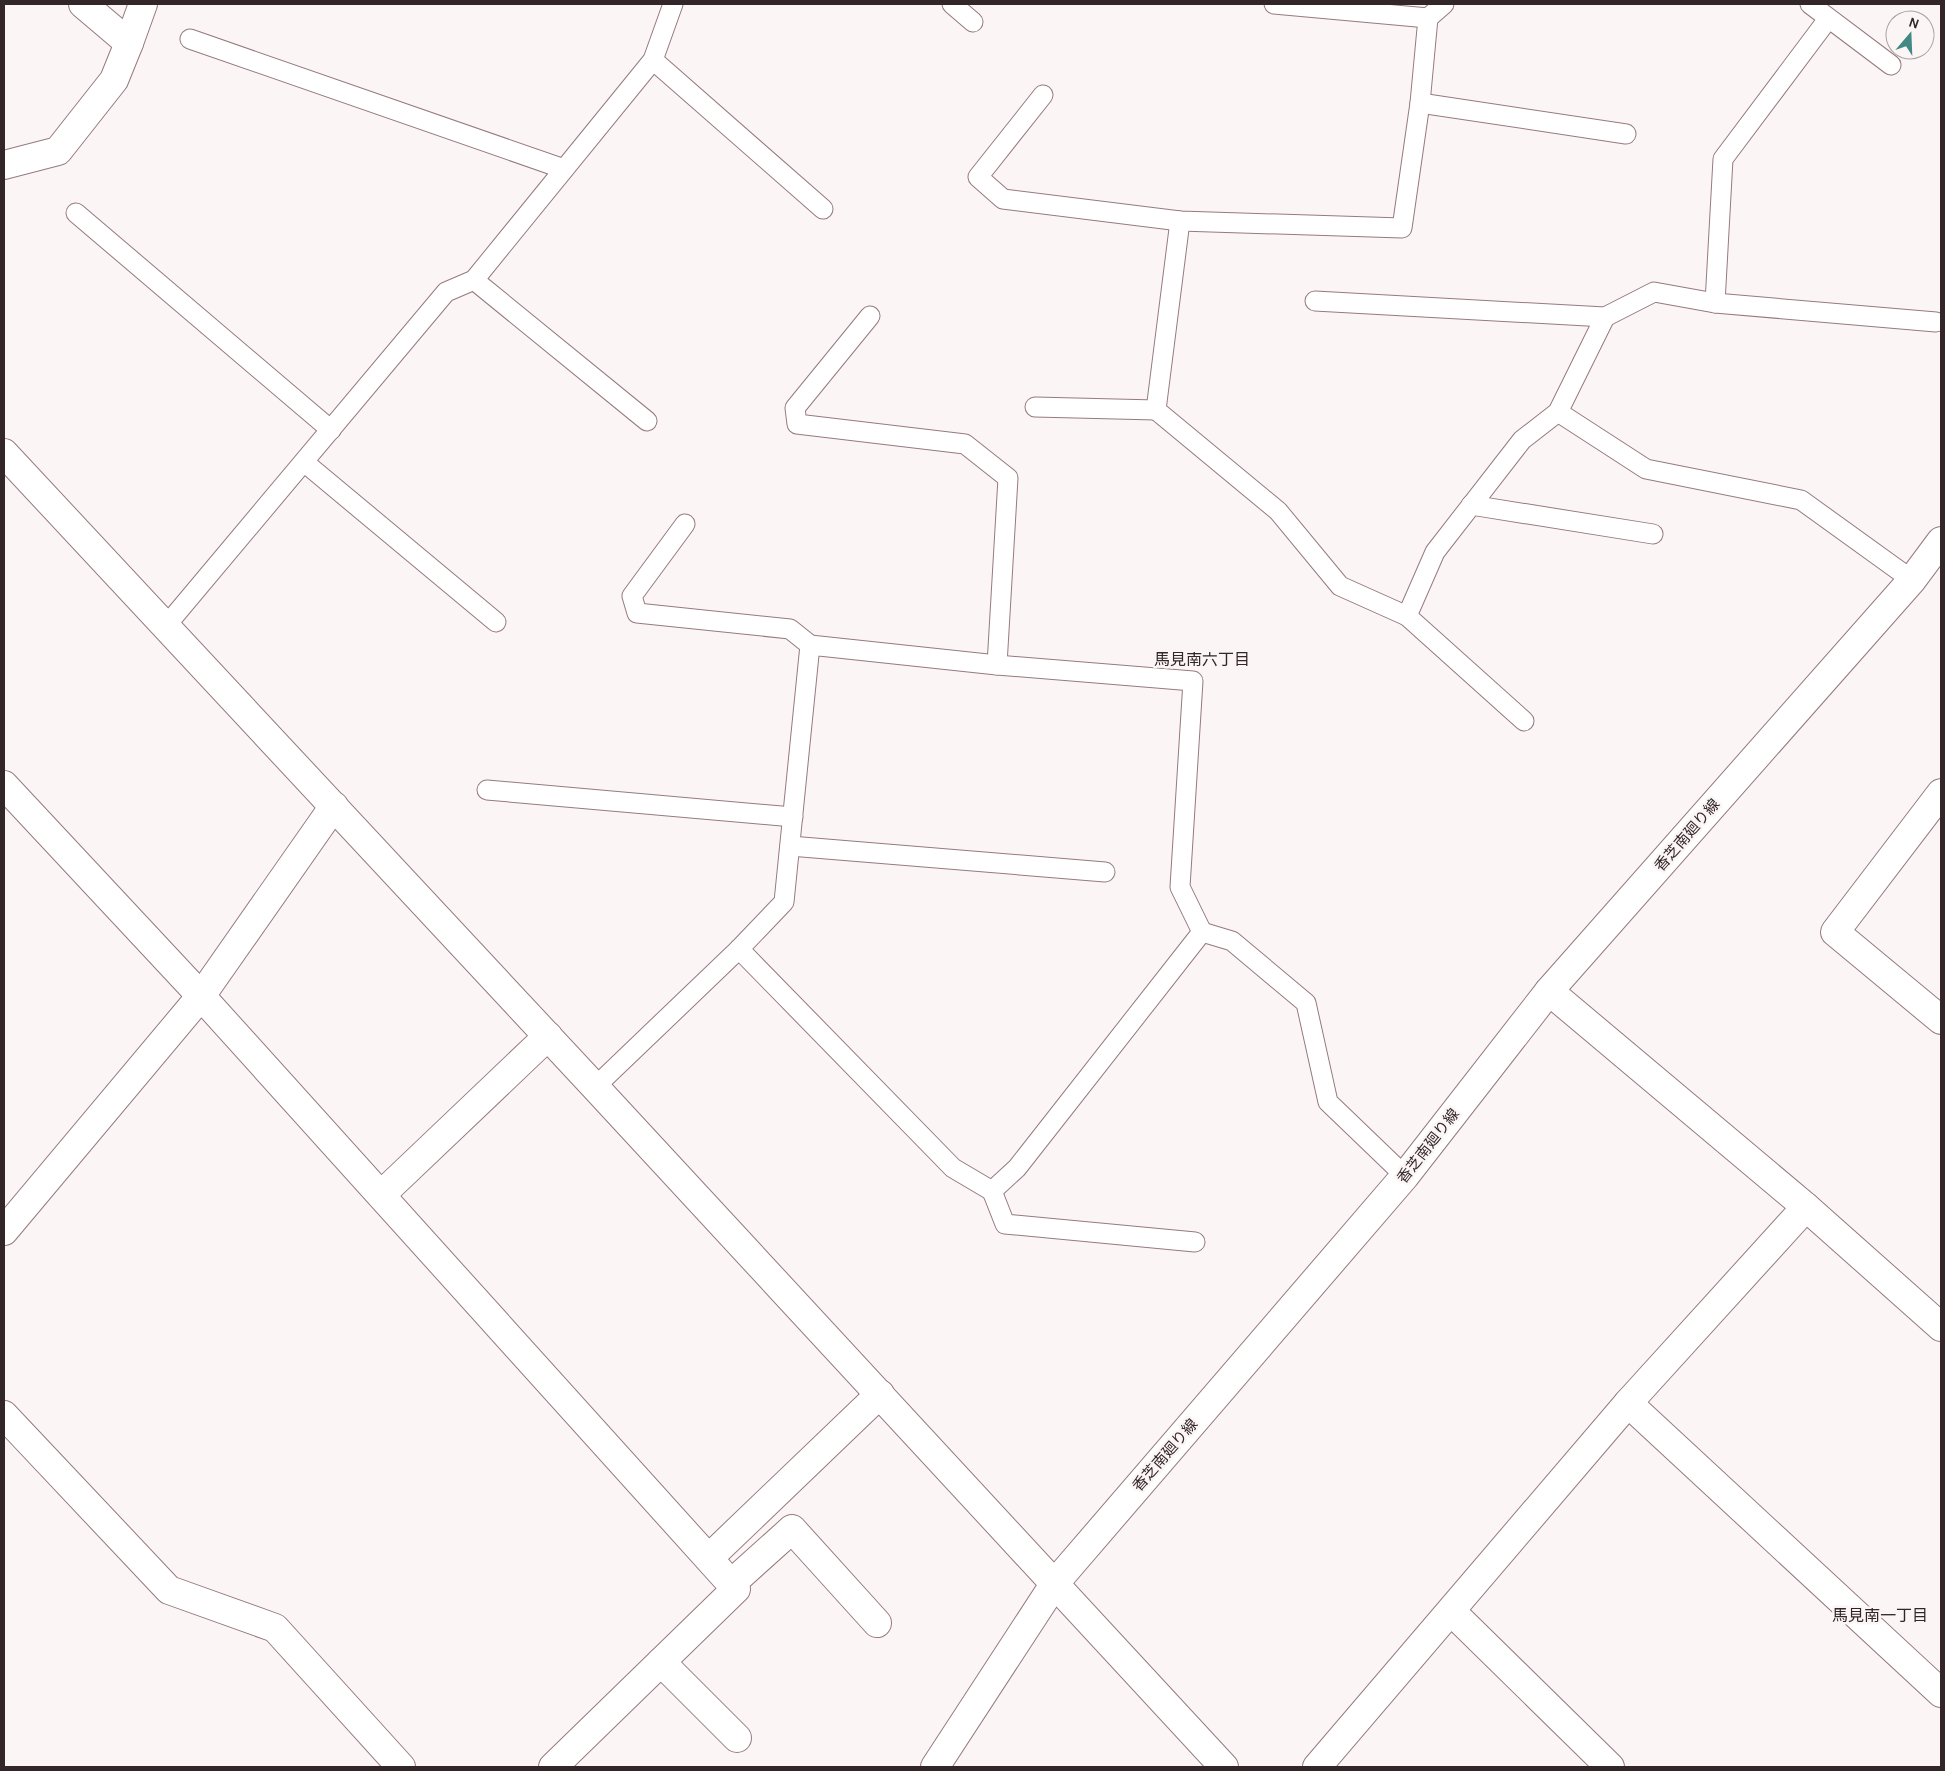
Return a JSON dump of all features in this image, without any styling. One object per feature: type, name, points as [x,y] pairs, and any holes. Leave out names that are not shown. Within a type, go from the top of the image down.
[{"type":"street","points":[[83,4],[129,43]]},
{"type":"street","points":[[4,165],[58,151],[114,80],[143,4]]},
{"type":"street","points":[[4,454],[548,1036],[1224,1767]]},
{"type":"street","name":"香芝南廻り線","points":[[934,1767],[1054,1583],[1405,1176],[1549,991],[1912,580],[1941,541]]},
{"type":"street","points":[[4,785],[201,996],[736,1589],[661,1662],[569,1762]]},
{"type":"street","points":[[1941,793],[1834,932],[1941,1020]]},
{"type":"street","points":[[4,1231],[201,996],[334,806]]},
{"type":"street","points":[[1549,991],[1806,1207],[1941,1327]]},
{"type":"street","points":[[380,1195],[548,1036]]},
{"type":"street","points":[[1317,1767],[1628,1403],[1806,1207]]},
{"type":"street","points":[[709,1558],[880,1394]]},
{"type":"street","points":[[1628,1403],[1941,1693]]},
{"type":"street","points":[[4,1415],[169,1590],[275,1628],[401,1767]]},
{"type":"street","points":[[732,1583],[792,1529],[877,1623]]},
{"type":"street","points":[[1450,1610],[1610,1767]]},
{"type":"street","points":[[661,1662],[737,1738]]},
{"type":"lane","points":[[165,627],[446,292],[474,280],[564,170],[653,60],[673,4]]},
{"type":"lane","points":[[952,4],[973,22]]},
{"type":"lane","points":[[1274,4],[1428,18]]},
{"type":"lane","points":[[1043,95],[978,177],[1003,199],[1180,221],[1402,228],[1420,103],[1428,18],[1444,4]]},
{"type":"lane","points":[[1810,4],[1891,65]]},
{"type":"lane","points":[[1715,303],[1723,160],[1828,19]]},
{"type":"lane","points":[[190,39],[564,170]]},
{"type":"lane","points":[[653,60],[823,209]]},
{"type":"lane","points":[[1420,103],[1626,134]]},
{"type":"lane","points":[[76,213],[331,430]]},
{"type":"lane","points":[[1156,410],[1180,221]]},
{"type":"lane","points":[[474,280],[647,421]]},
{"type":"lane","points":[[1315,301],[1605,317],[1654,292],[1715,303],[1936,322]]},
{"type":"lane","points":[[870,316],[795,408],[797,424],[964,444],[1008,478],[997,665]]},
{"type":"lane","points":[[1406,616],[1435,552],[1522,440],[1558,412],[1605,317]]},
{"type":"lane","points":[[1035,407],[1156,410],[1278,511],[1340,586],[1406,616],[1524,720]]},
{"type":"lane","points":[[1558,412],[1646,469],[1801,500],[1912,580]]},
{"type":"lane","points":[[304,462],[496,622]]},
{"type":"lane","points":[[1472,505],[1653,534]]},
{"type":"lane","points":[[685,524],[632,596],[637,613],[790,629],[810,645],[997,665],[1193,681],[1180,887],[1202,932],[1232,941],[1306,1003],[1328,1102],[1405,1176]]},
{"type":"lane","points":[[595,1087],[739,949],[784,902],[810,645]]},
{"type":"lane","points":[[487,790],[793,818]]},
{"type":"lane","points":[[790,846],[1104,872]]},
{"type":"lane","points":[[992,1191],[1018,1168],[1202,932]]},
{"type":"lane","points":[[739,949],[953,1168],[992,1191],[1005,1224],[1195,1242]]},
{"type":"district","name":"馬見南六丁目","points":[[1202,659]]},
{"type":"district","name":"馬見南一丁目","points":[[1880,1615]]}]
